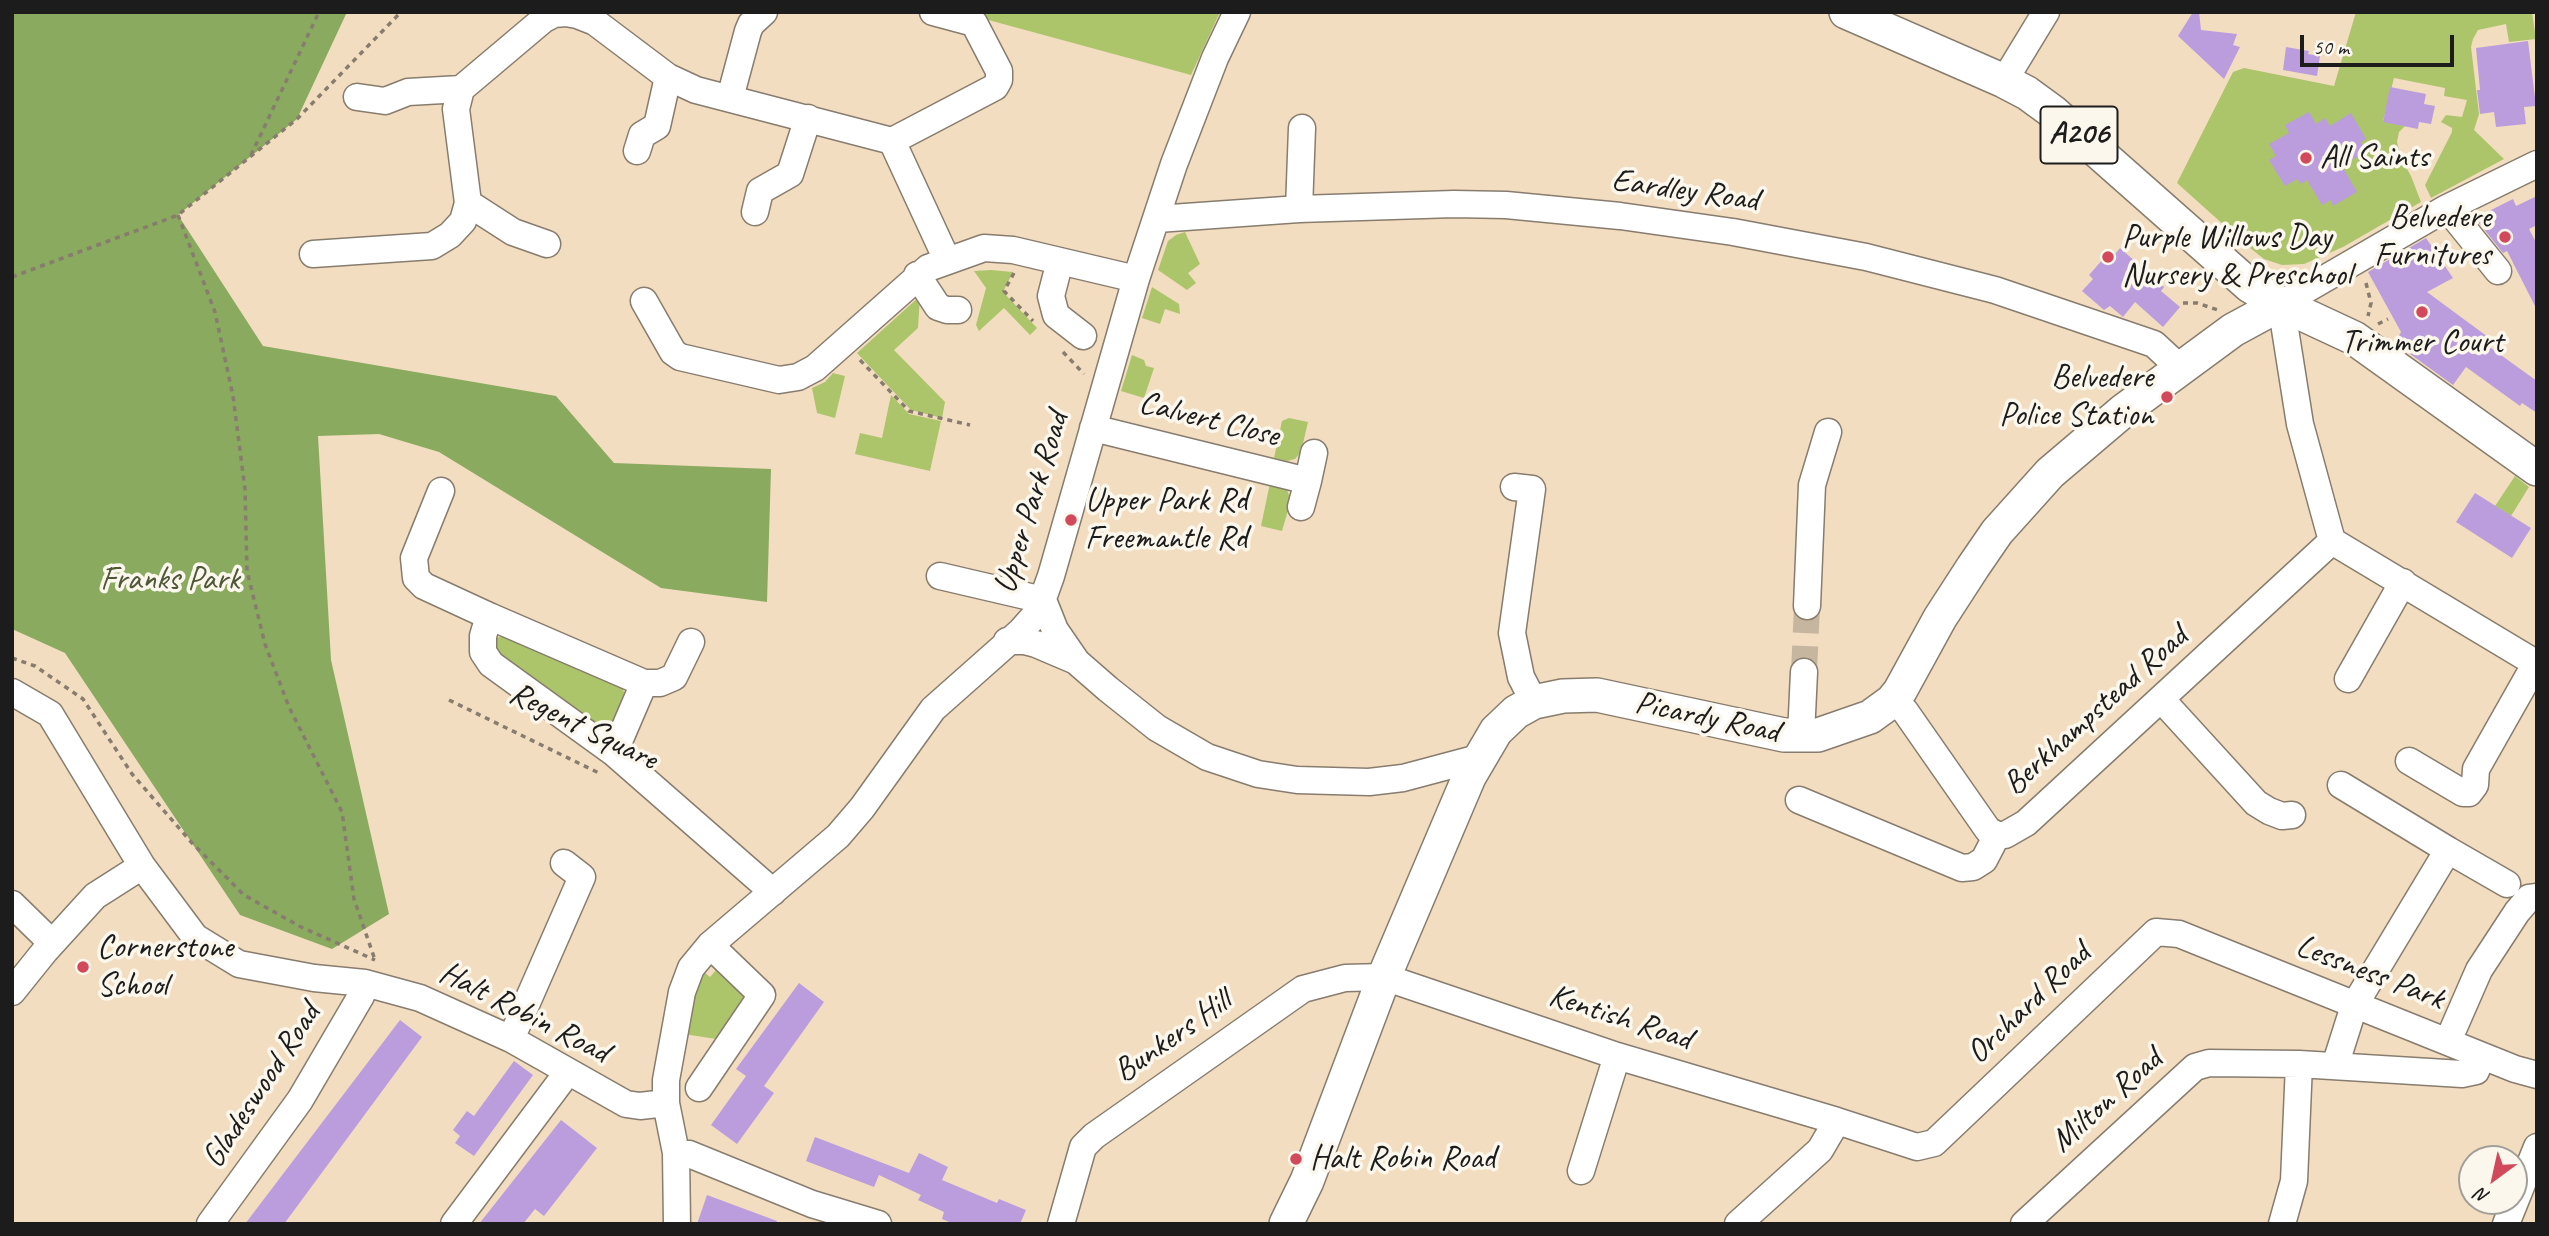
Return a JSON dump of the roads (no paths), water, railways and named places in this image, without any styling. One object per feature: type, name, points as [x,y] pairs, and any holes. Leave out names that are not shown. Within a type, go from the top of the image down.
[{"type":"main road","name":"A206","points":[[1859,15],[2027,93],[2053,112],[2233,272],[2281,304],[2354,338],[2537,470]]},
{"type":"main road","name":"Picardy Road","points":[[1286,1224],[1307,1181],[1384,977],[1478,758],[1496,731],[1516,712],[1534,702],[1563,696],[1597,695],[1784,735],[1818,735],[1870,717],[1892,701],[1907,680],[1940,618],[1972,567],[2023,501],[2050,473],[2086,441],[2242,323],[2281,304]]},
{"type":"street","points":[[730,98],[748,30],[764,12]]},
{"type":"street","points":[[313,254],[432,246],[450,235],[463,221],[468,203],[456,109],[461,89],[535,26],[554,14],[577,15],[595,22],[668,77],[695,90],[892,141],[997,83],[1000,76],[974,23],[933,12]]},
{"type":"street","name":"Upper Park Road","points":[[677,1224],[676,1153],[666,1103],[669,1058],[682,992],[691,968],[710,946],[838,836],[862,808],[933,709],[1029,623],[1043,600],[1136,279],[1174,164],[1215,58],[1237,12]]},
{"type":"street","points":[[2004,81],[2046,12]]},
{"type":"street","points":[[637,152],[642,135],[657,126],[668,77]]},
{"type":"street","points":[[357,97],[385,101],[408,92],[461,89]]},
{"type":"street","points":[[755,212],[760,191],[790,174],[808,118]]},
{"type":"street","points":[[1299,209],[1302,128]]},
{"type":"street","points":[[892,141],[947,260]]},
{"type":"street","points":[[2409,761],[2463,793],[2469,793],[2474,785],[2476,769],[2536,664],[2332,541],[2300,424],[2281,304],[2439,213],[2537,164]]},
{"type":"street","points":[[468,203],[513,232],[547,244]]},
{"type":"street","name":"Eardley Road","points":[[1157,219],[1299,209],[1441,204],[1506,205],[1620,216],[1733,232],[1866,257],[1995,290],[2154,344],[2181,369]]},
{"type":"street","points":[[2439,213],[2498,271]]},
{"type":"street","points":[[645,301],[673,352],[689,361],[779,380],[807,373],[844,343],[917,275],[947,260],[984,248],[1013,250],[1136,279]]},
{"type":"street","points":[[1060,261],[1051,296],[1056,316],[1083,336]]},
{"type":"street","points":[[917,275],[938,307],[958,310]]},
{"type":"street","name":"Calvert Close","points":[[1093,428],[1308,481]]},
{"type":"street","points":[[1807,606],[1812,485],[1828,432]]},
{"type":"street","name":"Calvert Close","points":[[1301,506],[1314,453]]},
{"type":"street","points":[[1533,489],[1512,633],[1521,677],[1534,702]]},
{"type":"street","name":"Regent Square","points":[[441,491],[414,558],[416,578],[424,586],[644,683],[660,683],[674,677],[691,642]]},
{"type":"street","name":"Berkhampstead Road","points":[[1892,701],[1910,718],[1982,823],[1997,835],[2005,835],[2026,823],[2332,541]]},
{"type":"street","points":[[940,576],[1043,600],[1055,630],[1077,662]]},
{"type":"street","points":[[2347,679],[2403,582]]},
{"type":"street","name":"Regent Square","points":[[489,616],[483,636],[483,652],[491,664],[614,753],[773,892]]},
{"type":"street","points":[[1007,641],[1036,644],[1077,662],[1157,728],[1207,757],[1258,775],[1297,780],[1369,782],[1416,775],[1478,758]]},
{"type":"street","points":[[1801,735],[1804,673]]},
{"type":"street","name":"Regent Square","points":[[614,753],[644,683]]},
{"type":"street","name":"Halt Robin Road","points":[[12,692],[50,714],[142,866],[195,937],[239,964],[314,978],[365,983],[420,998],[511,1039],[626,1104],[640,1106],[666,1103]]},
{"type":"street","points":[[2161,699],[2256,803],[2282,816],[2292,815]]},
{"type":"street","points":[[2341,785],[2507,884]]},
{"type":"street","points":[[1799,800],[1962,868],[1973,867],[1984,860],[1997,835]]},
{"type":"street","points":[[2335,1066],[2354,1006],[2448,850]]},
{"type":"street","points":[[511,1039],[582,877],[564,863]]},
{"type":"street","points":[[12,992],[95,896],[142,866]]},
{"type":"street","points":[[2448,1041],[2479,970],[2517,912],[2529,898],[2537,897]]},
{"type":"street","points":[[12,904],[52,943]]},
{"type":"street","name":"Orchard Road","points":[[1934,1143],[2156,932],[2179,934]]},
{"type":"street","name":"Lessness Park","points":[[2179,934],[2354,1006],[2515,1069],[2537,1075]]},
{"type":"street","points":[[699,1088],[762,995],[710,946]]},
{"type":"street","name":"Kentish Road","points":[[1384,977],[1617,1056],[1917,1147],[1934,1143]]},
{"type":"street","name":"Bunkers Hill","points":[[1061,1224],[1083,1147],[1094,1136],[1303,989],[1345,978],[1384,977]]},
{"type":"street","name":"Gladeswood Road","points":[[217,1222],[300,1100],[361,996],[365,983]]},
{"type":"street","points":[[1581,1171],[1617,1056]]},
{"type":"street","name":"Milton Road","points":[[2024,1224],[2195,1067],[2209,1063],[2299,1064],[2462,1074],[2476,1071],[2482,1056]]},
{"type":"street","points":[[2282,1224],[2294,1181],[2299,1064]]},
{"type":"street","points":[[454,1224],[567,1073]]},
{"type":"street","points":[[1738,1224],[1820,1150],[1837,1121]]},
{"type":"street","points":[[2506,1224],[2537,1147]]},
{"type":"street","points":[[676,1153],[689,1154],[812,1204],[878,1224]]},
{"type":"tunnel","points":[[1804,672],[1807,606]]},
{"type":"place","name":"All Saints","points":[[2306,158]]},
{"type":"place","name":"Belvedere Furnitures","points":[[2505,237]]},
{"type":"place","name":"Purple Willows Day Nursery & Preschool","points":[[2108,257]]},
{"type":"place","name":"Trimmer Court","points":[[2422,312]]},
{"type":"place","name":"Belvedere Police Station","points":[[2167,397]]},
{"type":"place","name":"Upper Park Rd Freemantle Rd","points":[[1071,520]]},
{"type":"place","name":"Cornerstone School","points":[[83,967]]},
{"type":"place","name":"Halt Robin Road","points":[[1296,1159]]},
{"type":"park label","name":"Franks Park","points":[[170,580]]}]
